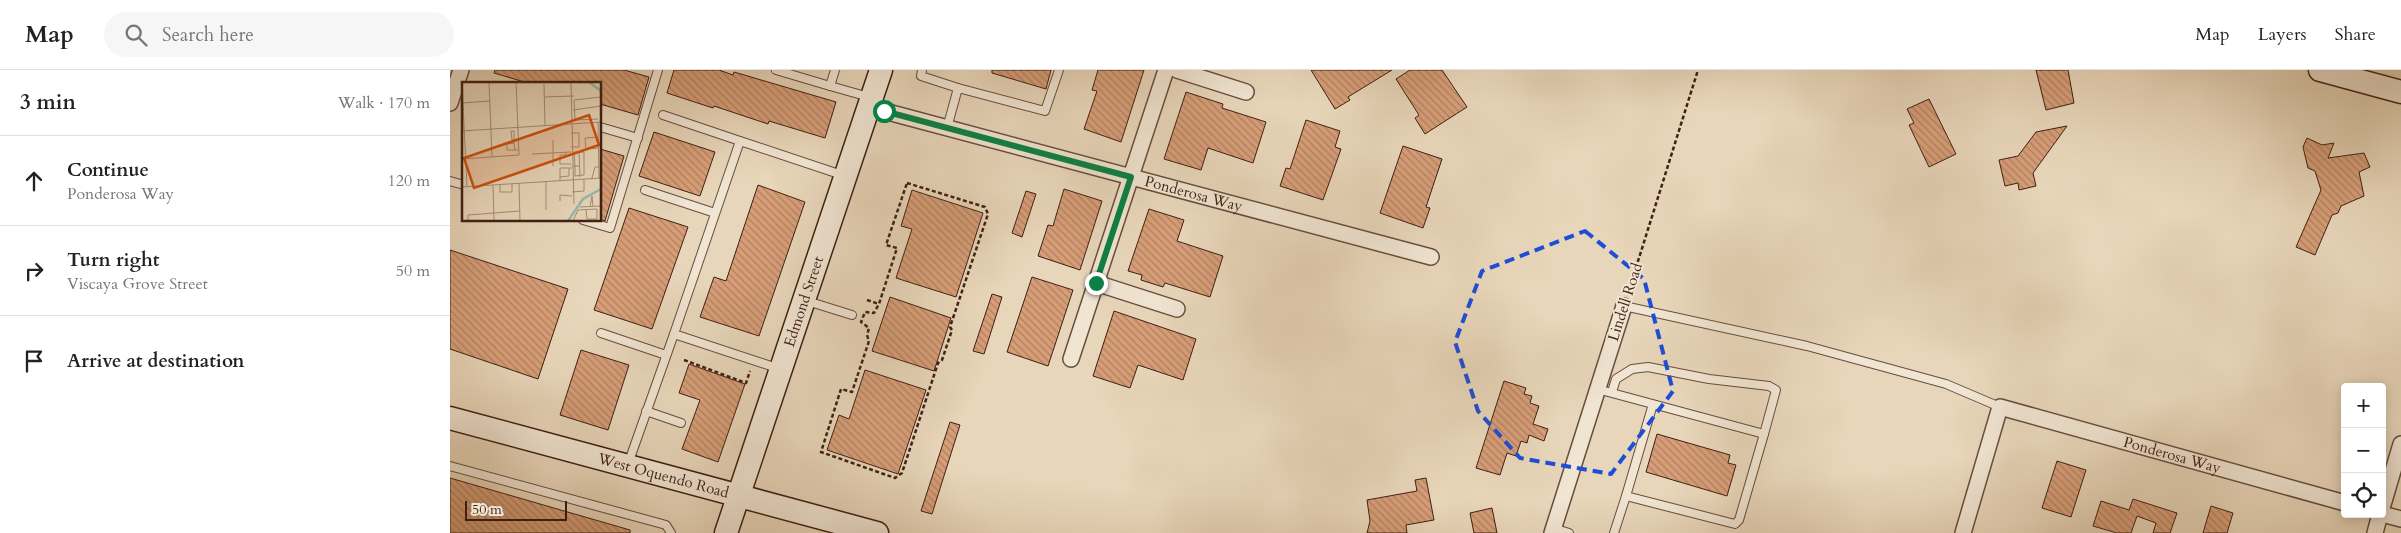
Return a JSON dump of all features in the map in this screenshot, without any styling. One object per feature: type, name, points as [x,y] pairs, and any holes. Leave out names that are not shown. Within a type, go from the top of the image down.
[{"type":"street","points":[[450,103],[460,86],[461,70]]},
{"type":"street","name":"Edmond Street","points":[[726,533],[881,70]]},
{"type":"street","points":[[1071,359],[1166,70]]},
{"type":"street","points":[[1176,70],[1246,92]]},
{"type":"street","points":[[2320,70],[2401,92]]},
{"type":"street","name":"Ponderosa Way","points":[[871,102],[947,128],[1431,257]]},
{"type":"street","points":[[1096,283],[1177,309]]},
{"type":"street","name":"Lindell Road","points":[[1552,530],[1605,391],[1624,306]]},
{"type":"street","points":[[1963,533],[2000,407]]},
{"type":"street","name":"Ponderosa Way","points":[[2000,407],[2341,502]]},
{"type":"street","name":"West Oquendo Road","points":[[450,418],[877,533]]},
{"type":"street","points":[[2386,495],[2401,444]]},
{"type":"street","points":[[2386,515],[2401,519]]},
{"type":"street","points":[[2375,533],[2380,518]]},
{"type":"lane","points":[[586,221],[610,228],[658,70]]},
{"type":"lane","points":[[776,70],[830,86],[871,102]]},
{"type":"lane","points":[[830,86],[835,70]]},
{"type":"lane","points":[[922,70],[921,76],[1045,111],[1059,70]]},
{"type":"lane","points":[[947,128],[958,88]]},
{"type":"lane","points":[[664,115],[846,177]]},
{"type":"lane","points":[[601,127],[638,138]]},
{"type":"lane","points":[[627,465],[740,141]]},
{"type":"lane","points":[[645,190],[715,213]]},
{"type":"lane","points":[[805,300],[852,316]]},
{"type":"lane","points":[[1624,306],[1807,346],[1946,384],[2000,407]]},
{"type":"lane","points":[[601,333],[666,355]]},
{"type":"lane","points":[[674,334],[782,370]]},
{"type":"lane","points":[[1626,496],[1735,524],[1739,520],[1764,434],[1776,390],[1770,386],[1709,379],[1648,367],[1632,369],[1616,378],[1605,391],[1764,434]]},
{"type":"lane","points":[[1614,533],[1653,404]]},
{"type":"lane","points":[[646,411],[681,423]]},
{"type":"lane","points":[[450,466],[666,526],[670,529],[671,533]]},
{"type":"lane","points":[[1552,530],[1569,533]]},
{"type":"path","name":"Lindell Road","points":[[1624,306],[1698,70]]},
{"type":"path","points":[[907,183],[985,207],[988,214],[950,327],[952,330],[942,360],[938,363],[902,473],[896,478],[821,452],[842,389],[852,392],[869,341],[867,335],[869,328],[861,322],[865,312],[874,313],[879,304],[897,248],[886,244],[907,183]]},
{"type":"path","points":[[866,300],[879,304]]},
{"type":"path","points":[[684,360],[746,383],[750,370]]},
{"type":"highlighted area","points":[[1585,231],[1644,279],[1673,391],[1611,474],[1520,458],[1478,411],[1455,342],[1482,271]]},
{"type":"building","points":[[495,70],[624,70],[649,77],[638,115],[601,104],[601,82],[524,82],[494,73]]},
{"type":"building","points":[[674,70],[719,70],[733,75],[734,72],[836,102],[825,138],[769,121],[768,124],[667,93]]},
{"type":"building","points":[[992,70],[1051,70],[1046,89],[992,73]]},
{"type":"building","points":[[1098,70],[1144,70],[1121,142],[1084,129],[1097,91],[1092,90]]},
{"type":"building","points":[[1311,70],[1392,70],[1348,97],[1350,100],[1335,109]]},
{"type":"building","points":[[1410,70],[1442,70],[1467,107],[1425,134],[1415,118],[1419,115],[1396,79]]},
{"type":"building","points":[[2036,70],[2068,70],[2074,103],[2046,110]]},
{"type":"building","points":[[1186,92],[1223,104],[1222,108],[1266,122],[1253,163],[1208,148],[1201,170],[1164,159]]},
{"type":"building","points":[[1929,99],[1956,154],[1929,167],[1909,125],[1914,123],[1907,109]]},
{"type":"building","points":[[1306,120],[1340,131],[1335,147],[1341,149],[1323,200],[1280,186],[1286,168],[1290,169]]},
{"type":"building","points":[[2067,126],[2033,173],[2036,186],[2019,190],[2018,183],[2005,186],[1999,160],[2018,156],[2036,132]]},
{"type":"building","points":[[654,132],[715,152],[700,196],[639,176]]},
{"type":"building","points":[[2307,138],[2322,145],[2334,143],[2328,158],[2364,153],[2370,167],[2359,172],[2364,196],[2341,206],[2338,213],[2332,215],[2315,255],[2296,247],[2321,190],[2315,171],[2308,168],[2303,147]]},
{"type":"building","points":[[1403,146],[1442,159],[1426,207],[1430,208],[1423,228],[1380,213]]},
{"type":"building","points":[[601,149],[624,156],[605,221],[601,219]]},
{"type":"building","points":[[758,185],[805,202],[759,336],[700,317],[714,277],[726,281]]},
{"type":"building","points":[[1064,189],[1102,201],[1080,270],[1038,256],[1048,225],[1053,226]]},
{"type":"building","points":[[912,190],[983,213],[956,297],[896,278],[912,229],[901,226]]},
{"type":"building","points":[[1026,191],[1036,194],[1022,237],[1012,233]]},
{"type":"building","points":[[629,208],[688,227],[652,329],[594,310]]},
{"type":"building","points":[[1149,209],[1184,220],[1177,241],[1223,256],[1210,297],[1165,283],[1163,287],[1141,280],[1142,275],[1128,271]]},
{"type":"building","points":[[450,250],[568,289],[538,379],[450,349]]},
{"type":"building","points":[[1032,277],[1073,290],[1048,366],[1007,352]]},
{"type":"building","points":[[992,294],[1002,297],[984,354],[973,351]]},
{"type":"building","points":[[890,297],[951,318],[934,371],[872,351]]},
{"type":"building","points":[[1114,311],[1196,339],[1183,380],[1138,365],[1130,388],[1093,376]]},
{"type":"building","points":[[581,350],[629,365],[608,430],[560,415]]},
{"type":"building","points":[[689,364],[745,384],[718,462],[682,449],[700,400],[679,393]]},
{"type":"building","points":[[865,370],[926,390],[898,474],[827,450],[839,415],[849,419]]},
{"type":"building","points":[[1504,381],[1526,388],[1524,394],[1532,396],[1530,403],[1539,406],[1533,424],[1548,429],[1544,441],[1529,435],[1527,443],[1521,441],[1516,456],[1507,453],[1500,475],[1476,468]]},
{"type":"building","points":[[950,422],[960,425],[932,514],[921,511]]},
{"type":"building","points":[[1657,434],[1730,455],[1728,463],[1736,465],[1727,496],[1646,472]]},
{"type":"building","points":[[2057,461],[2086,470],[2071,517],[2042,508]]},
{"type":"building","points":[[450,478],[630,530],[630,533],[450,533]]},
{"type":"building","points":[[1426,478],[1434,520],[1406,525],[1407,533],[1367,533],[1370,521],[1367,500],[1417,491],[1415,480]]},
{"type":"building","points":[[2133,499],[2177,513],[2170,533],[2153,533],[2156,523],[2137,516],[2131,533],[2117,533],[2093,526],[2101,501],[2129,510]]},
{"type":"building","points":[[2211,506],[2233,513],[2227,533],[2203,533]]},
{"type":"building","points":[[1492,508],[1497,533],[1474,533],[1470,513]]},
{"type":"route","points":[[884,111],[1131,177],[1096,283]]}]
